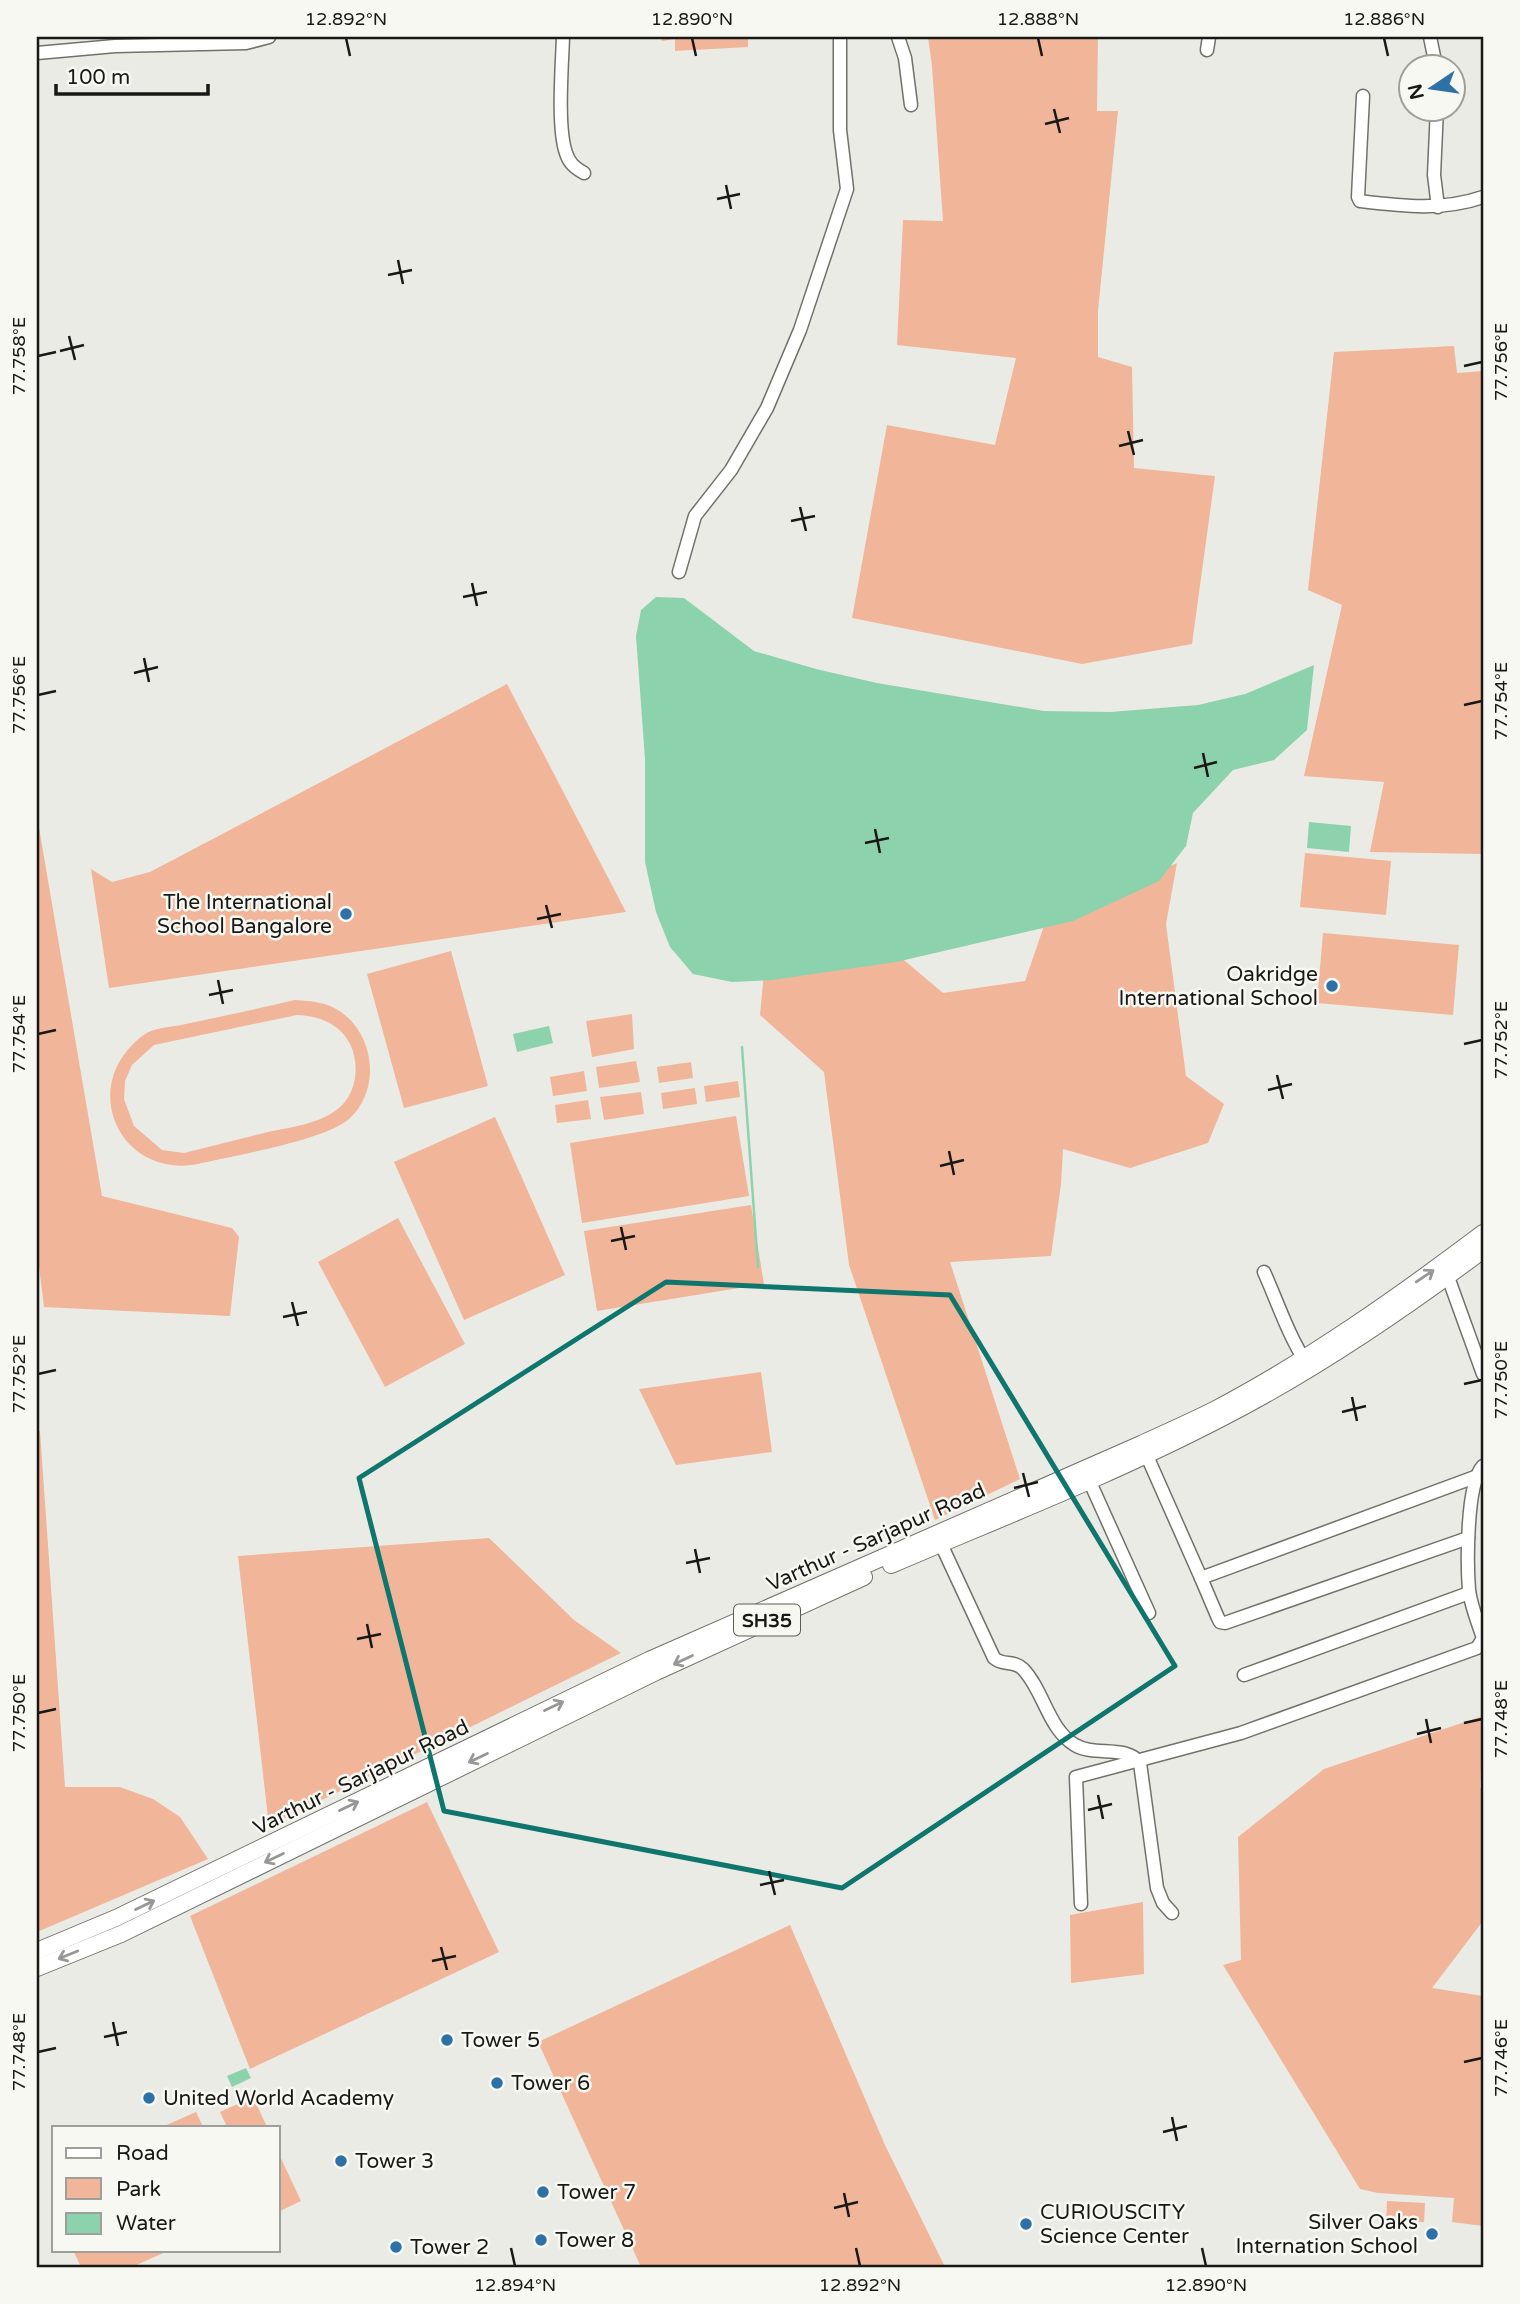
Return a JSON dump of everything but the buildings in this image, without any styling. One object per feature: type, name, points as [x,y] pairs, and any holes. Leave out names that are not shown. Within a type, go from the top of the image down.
[{"type":"main road","name":"Varthur - Sarjapur Road","points":[[1306,1363],[1483,1233]]},
{"type":"main road","name":"Varthur - Sarjapur Road","points":[[37,1951],[116,1918],[649,1660],[1220,1419],[1448,1277],[1483,1250]]},
{"type":"main road","name":"Varthur - Sarjapur Road","points":[[37,1968],[121,1934],[656,1672],[1089,1480],[1144,1449]]},
{"type":"street","points":[[37,53],[115,46],[246,43],[269,37]]},
{"type":"street","points":[[563,37],[562,136],[566,154],[573,166],[584,173]]},
{"type":"street","points":[[679,572],[695,516],[732,470],[767,408],[800,330],[847,189],[841,130],[840,37]]},
{"type":"street","points":[[898,37],[905,58],[911,105]]},
{"type":"street","points":[[1363,96],[1359,200],[1390,205],[1438,206],[1483,197]]},
{"type":"street","points":[[1436,122],[1434,175],[1438,206]]},
{"type":"street","points":[[1264,1272],[1281,1316],[1306,1363]]},
{"type":"street","points":[[1448,1277],[1483,1374]]},
{"type":"street","points":[[1144,1449],[1220,1622],[1225,1623],[1468,1538]]},
{"type":"street","points":[[1201,1578],[1479,1472]]},
{"type":"street","points":[[1081,1904],[1076,1777],[1241,1733],[1477,1648],[1483,1638],[1469,1593],[1468,1538],[1479,1472]]},
{"type":"street","points":[[1089,1480],[1149,1613]]},
{"type":"street","points":[[941,1544],[994,1658],[999,1662],[1017,1665],[1025,1671],[1062,1735],[1092,1752],[1125,1752],[1139,1760],[1143,1772],[1157,1888],[1163,1903],[1172,1913]]},
{"type":"street","points":[[1244,1675],[1469,1593]]},
{"type":"highlighted area","points":[[666,1282],[950,1295],[1175,1666],[842,1888],[444,1811],[359,1478]]},
{"type":"green space","points":[[661,37],[748,37],[748,47],[675,51],[675,39],[662,41]]},
{"type":"green space","points":[[928,37],[1098,37],[1097,111],[1118,111],[1098,311],[1098,357],[1132,367],[1134,468],[1215,476],[1192,644],[1082,664],[852,618],[887,425],[995,445],[1016,358],[897,345],[903,220],[943,221]]},
{"type":"green space","points":[[1454,346],[1457,373],[1483,371],[1483,854],[1370,852],[1384,782],[1304,776],[1342,605],[1308,590],[1334,352]]},
{"type":"green space","points":[[507,684],[626,912],[109,988],[91,869],[112,882],[150,872]]},
{"type":"green space","points":[[37,816],[102,1196],[232,1228],[239,1237],[230,1316],[44,1307],[37,1250]]},
{"type":"green space","points":[[1305,853],[1391,861],[1386,915],[1300,907]]},
{"type":"green space","points":[[1177,863],[1166,924],[1186,1076],[1224,1104],[1208,1143],[1130,1168],[1063,1149],[1051,1256],[950,1262],[1020,1479],[935,1520],[849,1265],[824,1072],[760,1015],[765,961],[866,928],[943,993],[1025,981],[1046,920]]},
{"type":"green space","points":[[1323,933],[1459,945],[1453,1015],[1317,1003]]},
{"type":"green space","points":[[451,951],[488,1086],[404,1108],[367,974]]},
{"type":"green space","points":[[295,1000],[330,1006],[352,1022],[361,1035],[370,1064],[369,1079],[359,1107],[349,1119],[321,1134],[301,1140],[202,1163],[173,1165],[149,1158],[130,1144],[116,1125],[110,1103],[113,1078],[124,1055],[145,1034],[157,1029]],"holes":[[[297,1015],[321,1019],[334,1026],[345,1037],[353,1052],[355,1078],[350,1094],[339,1108],[323,1118],[305,1124],[184,1153],[162,1150],[134,1126],[124,1099],[125,1081],[132,1065],[154,1045]]]},
{"type":"green space","points":[[632,1014],[634,1049],[592,1057],[586,1021]]},
{"type":"green space","points":[[636,1061],[640,1082],[599,1088],[596,1067]]},
{"type":"green space","points":[[691,1062],[693,1078],[659,1083],[657,1067]]},
{"type":"green space","points":[[584,1071],[587,1091],[553,1096],[550,1077]]},
{"type":"green space","points":[[738,1081],[740,1097],[706,1102],[704,1086]]},
{"type":"green space","points":[[695,1088],[697,1104],[663,1109],[661,1093]]},
{"type":"green space","points":[[641,1092],[644,1114],[604,1120],[600,1097]]},
{"type":"green space","points":[[588,1100],[591,1119],[557,1123],[555,1105]]},
{"type":"green space","points":[[736,1116],[749,1196],[582,1223],[570,1143]]},
{"type":"green space","points":[[495,1117],[565,1275],[464,1320],[394,1162]]},
{"type":"green space","points":[[751,1205],[764,1284],[597,1311],[584,1231]]},
{"type":"green space","points":[[398,1218],[465,1344],[385,1387],[318,1262]]},
{"type":"green space","points":[[761,1372],[772,1452],[676,1465],[639,1389]]},
{"type":"green space","points":[[40,1431],[65,1787],[120,1787],[153,1799],[180,1817],[208,1859],[37,1932],[37,1432]]},
{"type":"green space","points":[[489,1538],[574,1620],[621,1653],[269,1826],[238,1556]]},
{"type":"green space","points":[[1483,1716],[1480,1787],[1483,1794],[1483,1921],[1432,1988],[1483,1996],[1483,2226],[1452,2222],[1454,2198],[1378,2193],[1360,2189],[1223,1965],[1241,1960],[1238,1837],[1324,1769]]},
{"type":"green space","points":[[427,1802],[499,1952],[250,2069],[190,1916]]},
{"type":"green space","points":[[1143,1902],[1144,1974],[1071,1983],[1070,1915]]},
{"type":"green space","points":[[790,1925],[885,2145],[945,2267],[641,2267],[538,2042]]},
{"type":"green space","points":[[253,2097],[267,2126],[227,2126],[220,2112]]},
{"type":"green space","points":[[196,2112],[203,2126],[164,2126]]},
{"type":"green space","points":[[280,2156],[301,2201],[280,2211]]},
{"type":"green space","points":[[1387,2201],[1425,2203],[1424,2222],[1386,2221]]},
{"type":"green space","points":[[74,2252],[166,2252],[132,2267],[81,2267]]},
{"type":"water","points":[[656,597],[684,598],[754,651],[877,683],[1044,711],[1110,712],[1198,705],[1245,694],[1314,665],[1307,730],[1274,760],[1233,770],[1193,813],[1186,846],[1159,881],[1073,921],[896,962],[772,980],[732,982],[693,974],[670,947],[656,912],[645,862],[645,759],[636,636],[641,610]]},
{"type":"water","points":[[1309,822],[1351,826],[1349,852],[1307,848]]},
{"type":"water","points":[[549,1026],[553,1043],[517,1052],[513,1034]]},
{"type":"water","points":[[246,2068],[251,2078],[232,2087],[227,2076]]},
{"type":"waterway","points":[[742,1047],[758,1267]]},
{"type":"place","name":"The International School Bangalore","points":[[346,914]]},
{"type":"place","name":"Oakridge International School","points":[[1332,986]]},
{"type":"place","name":"Tower 5","points":[[447,2040]]},
{"type":"place","name":"Tower 6","points":[[497,2083]]},
{"type":"place","name":"United World Academy","points":[[149,2098]]},
{"type":"place","name":"Tower 3","points":[[341,2161]]},
{"type":"place","name":"Tower 7","points":[[543,2192]]},
{"type":"place","name":"CURIOUSCITY Science Center","points":[[1026,2224]]},
{"type":"place","name":"Silver Oaks Internation School","points":[[1432,2234]]},
{"type":"place","name":"Tower 8","points":[[541,2240]]},
{"type":"place","name":"Tower 2","points":[[396,2247]]}]
